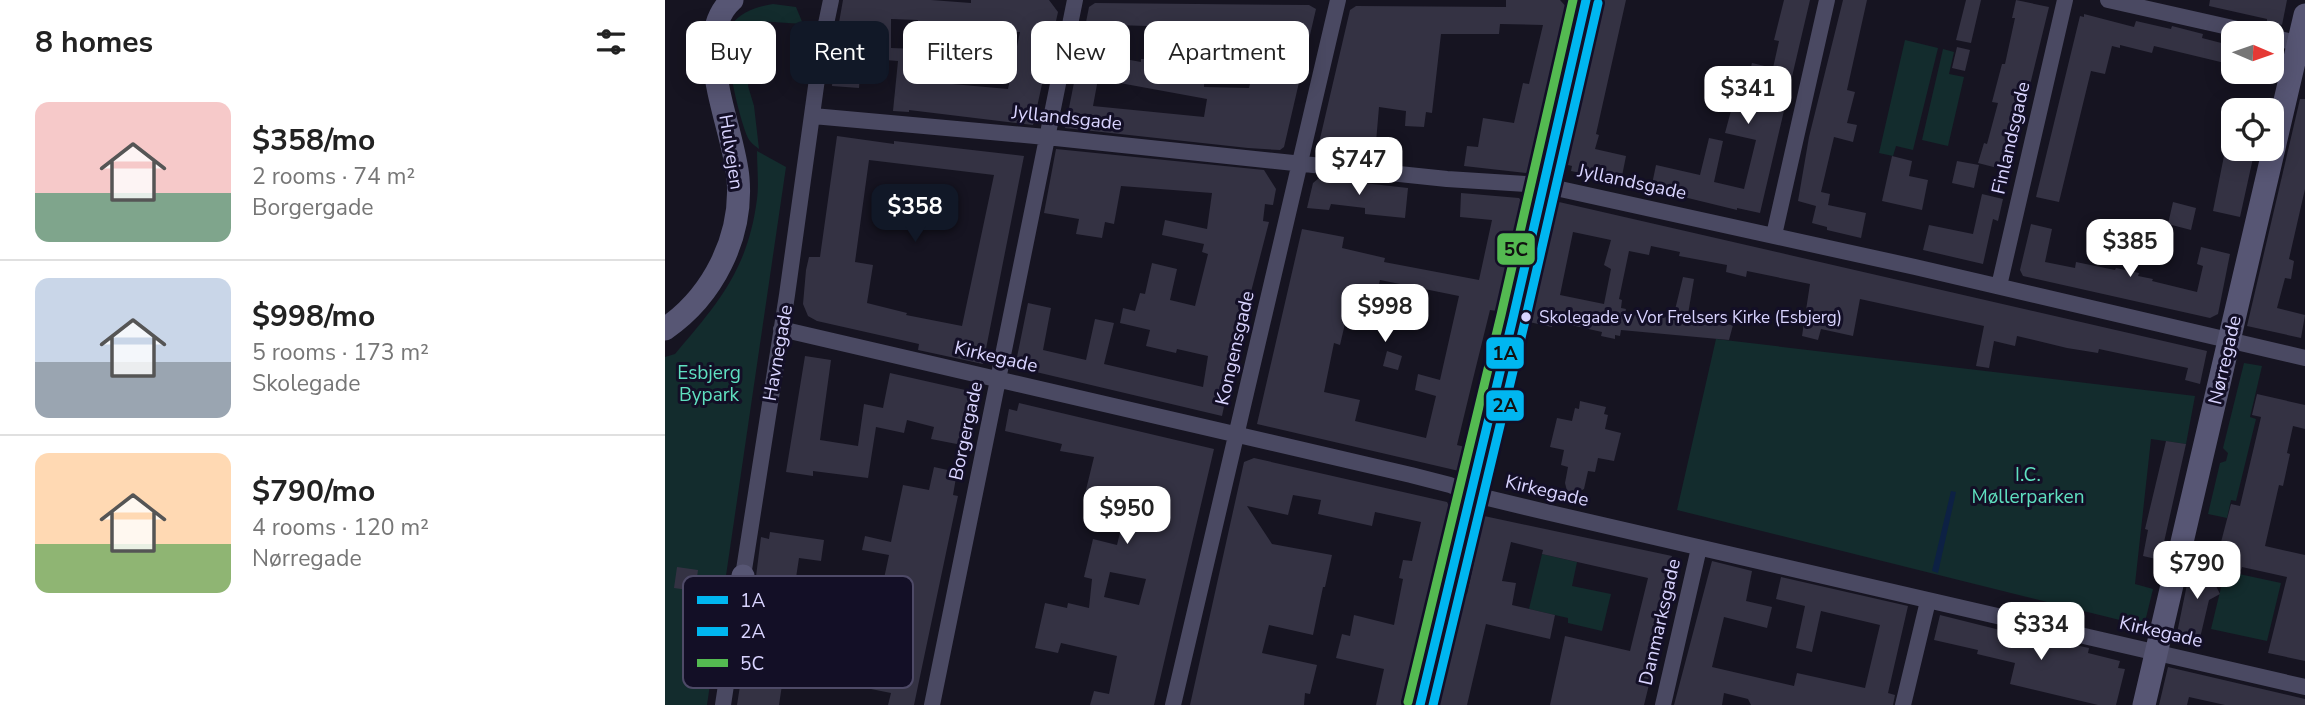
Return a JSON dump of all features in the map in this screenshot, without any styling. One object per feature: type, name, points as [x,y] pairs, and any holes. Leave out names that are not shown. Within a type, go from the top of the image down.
[{"type":"street","name":"Hulvejen","points":[[665,330],[697,302],[712,281],[725,257],[733,232],[738,206],[738,179],[712,39],[717,19],[732,0]]},
{"type":"street","name":"Havnegade","points":[[743,576],[831,0]]},
{"type":"street","name":"Borgergade","points":[[932,705],[1075,0]]},
{"type":"street","name":"Kongensgade","points":[[1173,705],[1338,0]]},
{"type":"street","points":[[1420,705],[1586,0]]},
{"type":"street","points":[[1774,235],[1827,0]]},
{"type":"street","name":"Finlandsgade","points":[[1999,286],[2065,0]]},
{"type":"street","points":[[2108,0],[2221,25]]},
{"type":"street","name":"Nørregade","points":[[2144,705],[2302,44],[2305,15]]},
{"type":"street","points":[[2284,40],[2302,44]]},
{"type":"street","name":"Jyllandsgade","points":[[813,116],[1046,137],[1447,179],[1542,185],[1999,286],[2305,358]]},
{"type":"street","name":"Kirkegade","points":[[781,329],[1411,475],[1450,485],[1471,494],[1651,537],[2305,687]]},
{"type":"street","name":"Danmarksgade","points":[[1663,705],[1699,548]]},
{"type":"street","points":[[1903,705],[1928,601]]},
{"type":"green space","points":[[773,4],[796,7],[802,21],[790,21],[790,23],[735,21],[756,8]]},
{"type":"green space","points":[[1905,40],[1938,48],[1913,150],[1896,146],[1893,156],[1879,153]]},
{"type":"green space","points":[[1943,49],[1954,52],[1949,74],[1964,77],[1948,146],[1922,140]]},
{"type":"green space","points":[[733,84],[748,84],[759,149],[748,138]]},
{"type":"green space","name":"Esbjerg Bypark","points":[[757,151],[786,167],[726,576],[683,576],[683,688],[709,688],[707,705],[665,705],[665,357],[675,354],[705,318],[739,265],[753,224],[758,181]]},
{"type":"green space","name":"I.C. Møllerparken","points":[[1716,339],[2195,396],[2186,444],[2151,439],[2135,584],[2153,589],[2144,626],[1677,510]]},
{"type":"green space","points":[[2244,363],[2262,366],[2250,417],[2256,419],[2236,501],[2231,500],[2227,518],[2208,514],[2220,463],[2226,461],[2228,453],[2223,448]]},
{"type":"green space","points":[[1542,554],[1577,562],[1572,586],[1611,594],[1602,631],[1568,623],[1568,618],[1529,609]]},
{"type":"green space","points":[[2225,571],[2281,583],[2267,641],[2211,629]]},
{"type":"water","points":[[1951,491],[1956,492],[1938,573],[1932,571]]},
{"type":"building","points":[[843,0],[971,3],[971,0],[1049,0],[1058,12],[1056,21],[1031,21],[1031,84],[1042,84],[1033,125],[909,110],[893,111],[898,61],[889,60],[889,21],[839,21]]},
{"type":"building","points":[[1506,0],[1560,0],[1569,10],[1552,87],[1549,87],[1532,170],[1526,173],[1464,166],[1467,146],[1478,147],[1483,118],[1514,123],[1523,83],[1529,84],[1543,25],[1500,24],[1499,34],[1441,34],[1432,113],[1426,112],[1424,127],[1405,126],[1406,111],[1379,107],[1375,154],[1325,150],[1319,143],[1350,10],[1356,6],[1506,7]]},
{"type":"building","points":[[1601,0],[1626,0],[1595,149],[1626,156],[1621,181],[1571,171],[1572,166],[1564,164]]},
{"type":"building","points":[[1784,0],[1810,0],[1760,213],[1651,189],[1656,165],[1700,175],[1709,138],[1723,141],[1714,182],[1744,189],[1756,140],[1725,133],[1732,107],[1740,109],[1752,63],[1773,68],[1779,41],[1774,40]]},
{"type":"building","points":[[1843,0],[1867,0],[1847,90],[1855,92],[1847,123],[1857,125],[1853,142],[1834,137],[1821,192],[1830,194],[1828,205],[1866,213],[1861,238],[1827,230],[1827,227],[1812,223],[1816,206],[1798,201],[1809,137]]},
{"type":"building","points":[[1966,0],[1981,0],[1971,43],[1956,40]]},
{"type":"building","points":[[2016,0],[2049,7],[2009,171],[1978,163],[1984,143],[1987,144],[1998,103],[1992,102],[2002,64],[2005,64]]},
{"type":"building","points":[[2210,0],[2287,0],[2283,21],[2267,21],[2209,6]]},
{"type":"building","points":[[1095,3],[1309,5],[1316,9],[1309,39],[1309,21],[1144,21],[1144,26],[1130,25],[1130,21],[1086,21],[1089,7]]},
{"type":"building","points":[[2084,14],[2134,27],[2136,21],[2171,29],[2172,26],[2203,34],[2202,38],[2221,43],[2221,62],[2154,46],[2152,53],[2120,45],[2120,48],[2112,46],[2105,74],[2091,71],[2059,202],[2036,197],[2080,16],[2084,17]]},
{"type":"building","points":[[1957,47],[1970,50],[1965,71],[1952,68]]},
{"type":"building","points":[[1141,59],[1144,59],[1144,84],[1204,84],[1204,87],[1249,88],[1250,84],[1299,84],[1284,147],[1280,150],[1065,128],[1074,84],[1097,84],[1093,106],[1204,117],[1207,99],[1125,84],[1130,84],[1130,60],[1141,62]]},
{"type":"building","points":[[832,84],[859,84],[859,88]]},
{"type":"building","points":[[2300,99],[2305,99],[2305,189],[2289,259],[2294,261],[2291,279],[2285,278],[2277,308],[2305,315],[2301,338],[2247,326]]},
{"type":"building","points":[[837,136],[1024,156],[983,364],[918,350],[919,344],[817,321],[808,316],[803,304],[806,270],[809,257],[820,257]],"holes":[[[869,160],[994,175],[962,326],[906,315],[907,313],[867,303],[873,265],[855,262]]]},
{"type":"building","points":[[1056,149],[1264,170],[1276,189],[1273,205],[1265,204],[1263,221],[1269,222],[1222,416],[1015,367],[1028,303],[1051,308],[1043,350],[1086,360],[1095,319],[1114,323],[1104,364],[1203,387],[1208,356],[1177,349],[1176,353],[1146,346],[1150,330],[1120,323],[1123,308],[1135,311],[1140,293],[1145,294],[1152,263],[1177,269],[1170,300],[1195,306],[1208,254],[1202,252],[1204,244],[1162,235],[1165,220],[1207,229],[1212,193],[1121,186],[1114,224],[1105,222],[1102,238],[1076,234],[1079,219],[1044,213]]},
{"type":"building","points":[[1892,156],[1912,161],[1909,176],[1928,180],[1922,210],[1882,201]]},
{"type":"building","points":[[1957,161],[1979,165],[1974,188],[1952,183]]},
{"type":"building","points":[[2223,161],[2252,161],[2240,217],[2213,211]]},
{"type":"building","points":[[1319,178],[1408,188],[1405,218],[1365,214],[1365,208],[1331,204],[1329,210],[1307,208],[1313,183]]},
{"type":"building","points":[[1461,193],[1519,198],[1524,204],[1497,311],[1490,310],[1472,383],[1457,445],[1465,447],[1459,471],[1257,424],[1302,229],[1344,237],[1342,248],[1385,258],[1384,262],[1479,280],[1492,220],[1460,217]],"holes":[[[1380,280],[1459,296],[1440,380],[1418,374],[1415,390],[1436,396],[1426,438],[1355,421],[1360,400],[1324,392],[1334,343],[1340,345],[1347,315],[1362,319],[1365,303],[1376,296]]]},
{"type":"building","points":[[1982,194],[2003,199],[1998,221],[1993,219],[1983,264],[1923,250],[1929,225],[1973,234]]},
{"type":"building","points":[[1559,202],[2207,351],[2200,384],[2185,380],[2188,368],[2099,349],[2098,353],[2067,348],[2017,336],[2015,346],[1994,341],[1989,368],[1976,366],[1984,326],[1860,299],[1853,336],[1821,329],[1818,340],[1802,336],[1810,284],[1747,271],[1746,277],[1726,272],[1727,265],[1679,256],[1680,252],[1651,246],[1649,255],[1629,251],[1619,299],[1622,300],[1621,308],[1626,309],[1625,313],[1673,318],[1683,277],[1694,279],[1687,320],[1733,325],[1729,340],[1621,330],[1620,336],[1615,335],[1615,339],[1601,336],[1602,332],[1553,321],[1552,327],[1529,322],[1554,205]],"holes":[[[1573,232],[1611,240],[1604,265],[1611,269],[1604,304],[1560,295]]]},
{"type":"building","points":[[2173,202],[2196,208],[2191,230],[2168,224]]},
{"type":"building","points":[[2031,224],[2052,229],[2045,262],[2075,268],[2076,262],[2115,270],[2116,268],[2139,273],[2138,276],[2153,279],[2152,281],[2197,292],[2203,266],[2197,264],[2201,247],[2230,254],[2218,314],[2210,318],[2023,276],[2020,270]]},
{"type":"building","points":[[1387,351],[1402,356],[1398,370],[1383,366]]},
{"type":"building","points":[[805,356],[831,360],[820,440],[858,446],[864,404],[883,408],[890,373],[974,392],[978,397],[967,446],[931,439],[934,427],[907,420],[904,433],[876,427],[868,478],[813,471],[813,476],[786,472]]},
{"type":"building","points":[[2257,394],[2305,405],[2305,429],[2293,426],[2283,486],[2279,485],[2265,546],[2305,555],[2305,661],[2268,653],[2287,577],[2242,567],[2241,570],[2215,565],[2231,504],[2240,506],[2261,417],[2252,415]]},
{"type":"building","points":[[1580,401],[1606,407],[1604,414],[1608,415],[1605,429],[1621,433],[1614,461],[1598,458],[1595,472],[1588,471],[1584,489],[1574,494],[1567,491],[1565,483],[1568,467],[1561,465],[1564,450],[1550,447],[1557,418],[1572,421]]},
{"type":"building","points":[[1019,403],[1214,449],[1154,705],[1090,705],[1094,691],[1109,694],[1117,656],[1061,643],[1058,653],[1035,648],[1045,603],[1067,608],[1068,603],[1089,608],[1092,579],[1084,577],[1093,539],[1117,545],[1126,508],[1084,498],[1094,457],[1060,451],[1062,444],[1005,431],[1009,409],[1017,411]],"holes":[[[1110,572],[1146,579],[1139,605],[1104,597]]]},
{"type":"building","points":[[2166,441],[2186,444],[2160,560],[2143,556],[2148,530],[2145,529]]},
{"type":"building","points":[[1254,458],[1447,502],[1450,508],[1439,561],[1404,705],[1376,705],[1384,669],[1336,658],[1342,634],[1350,636],[1354,615],[1394,625],[1403,579],[1399,578],[1403,560],[1412,561],[1421,522],[1375,512],[1372,526],[1318,514],[1321,500],[1293,495],[1288,515],[1247,506],[1272,544],[1332,555],[1313,635],[1269,625],[1262,653],[1317,665],[1310,694],[1305,693],[1304,705],[1190,705],[1244,462]]},
{"type":"building","points":[[934,467],[957,472],[953,495],[958,496],[914,705],[888,705],[891,693],[866,688],[913,688],[913,576],[885,576],[889,555],[862,550],[865,536],[891,542],[903,485],[929,490]]},
{"type":"building","points":[[1484,516],[1672,556],[1669,566],[1678,567],[1644,705],[1550,705],[1565,636],[1630,651],[1648,578],[1542,554],[1543,550],[1511,542],[1502,581],[1516,583],[1512,605],[1555,615],[1550,639],[1486,624],[1467,705],[1436,705],[1463,593],[1467,594]]},
{"type":"building","points":[[770,532],[824,540],[821,561],[799,558],[796,576],[756,576],[761,537],[769,539]]},
{"type":"building","points":[[1712,561],[1752,571],[1746,601],[1772,607],[1767,628],[1724,617],[1712,667],[1794,686],[1797,673],[1865,688],[1880,625],[1821,611],[1812,652],[1796,648],[1805,606],[1776,599],[1781,577],[1908,606],[1888,693],[1895,695],[1893,705],[1751,705],[1748,699],[1724,693],[1722,705],[1674,705]]},
{"type":"building","points":[[2191,565],[2207,568],[2220,594],[2209,600],[2200,638],[2177,633]]},
{"type":"building","points":[[677,567],[698,570],[697,576],[683,576],[683,589],[674,588]]},
{"type":"building","points":[[1940,615],[2060,645],[2061,642],[2089,648],[2088,653],[2120,661],[2118,668],[2125,669],[2116,705],[2098,705],[2010,684],[2015,663],[1977,654],[1978,650],[1934,640]]},
{"type":"building","points":[[2168,667],[2305,699],[2305,705],[2225,705],[2189,697],[2187,705],[2159,705]]},
{"type":"building","points":[[740,688],[782,688],[779,705],[737,705]]},
{"type":"transit line","name":"5C","points":[[1408,702],[1573,0]]},
{"type":"transit line","name":"1A","points":[[1420,705],[1586,0]]},
{"type":"transit line","name":"2A","points":[[1433,705],[1598,3]]},
{"type":"place","name":"Skolegade v Vor Frelsers Kirke (Esbjerg)","points":[[1526,317]]}]
